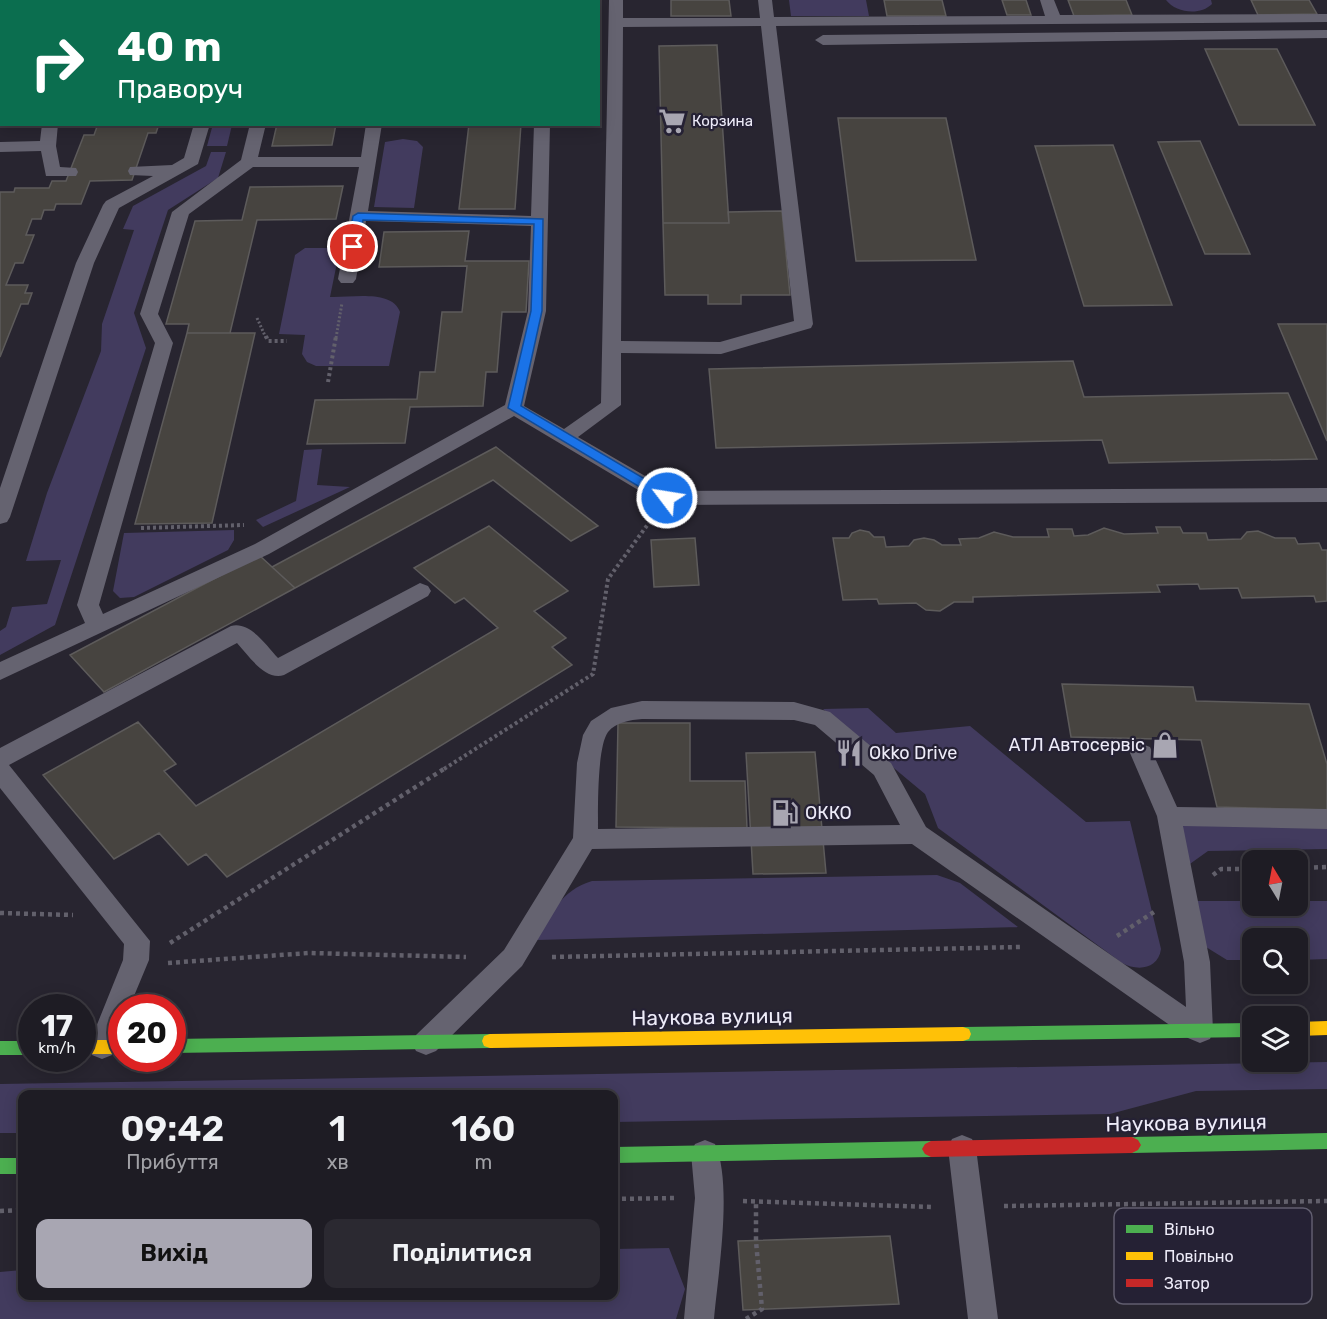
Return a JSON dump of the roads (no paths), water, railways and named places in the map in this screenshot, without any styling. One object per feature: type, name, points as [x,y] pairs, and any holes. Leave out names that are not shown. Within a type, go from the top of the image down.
[{"type":"main road","points":[[1308,1029],[1327,1028]]},
{"type":"main road","name":"Наукова вулиця","points":[[186,1046],[1242,1030]]},
{"type":"main road","points":[[0,1048],[18,1048]]},
{"type":"main road","name":"Наукова вулиця","points":[[618,1155],[1327,1141]]},
{"type":"main road","points":[[0,1166],[18,1166]]},
{"type":"lane","points":[[565,437],[611,405],[616,0]]},
{"type":"lane","points":[[612,347],[721,348],[804,324],[765,0]]},
{"type":"lane","points":[[1047,0],[1054,20]]},
{"type":"lane","points":[[1147,0],[1155,19]]},
{"type":"lane","points":[[1231,0],[1240,18]]},
{"type":"lane","points":[[615,23],[768,22],[974,15],[1054,20],[1327,18]]},
{"type":"lane","points":[[823,40],[1327,34]]},
{"type":"lane","points":[[50,126],[48,146],[52,172],[70,172]]},
{"type":"lane","points":[[0,518],[85,263],[112,205],[192,161],[201,126]]},
{"type":"lane","points":[[249,162],[258,126]]},
{"type":"lane","points":[[347,279],[374,126]]},
{"type":"lane","points":[[0,672],[262,549],[514,408],[537,311],[542,126]]},
{"type":"lane","points":[[0,147],[48,146]]},
{"type":"lane","points":[[97,626],[88,605],[164,343],[149,314],[181,212],[249,162],[368,162]]},
{"type":"lane","points":[[135,171],[176,170]]},
{"type":"lane","points":[[358,216],[540,221]]},
{"type":"lane","points":[[514,408],[667,498],[1327,495]]},
{"type":"lane","points":[[0,759],[238,632],[276,669],[420,591]]},
{"type":"lane","points":[[426,1042],[513,958],[585,839],[593,737],[607,720],[629,711],[642,710],[794,711],[816,715],[829,721],[883,769],[917,834],[1200,1031]]},
{"type":"lane","points":[[1142,753],[1169,816],[1197,962],[1200,1031]]},
{"type":"lane","points":[[0,771],[137,941],[139,963],[116,1007],[102,1047]]},
{"type":"lane","points":[[1169,816],[1327,819]]},
{"type":"lane","points":[[585,839],[917,834]]},
{"type":"lane","points":[[962,1148],[983,1319]]},
{"type":"lane","points":[[699,1319],[709,1198],[705,1153]]},
{"type":"place","name":"Корзина","points":[[672,121]]},
{"type":"place","name":"АТЛ Автосервіс","points":[[1165,745]]},
{"type":"place","name":"Okko Drive","points":[[849,753]]},
{"type":"place","name":"ОККО","points":[[785,813]]}]
